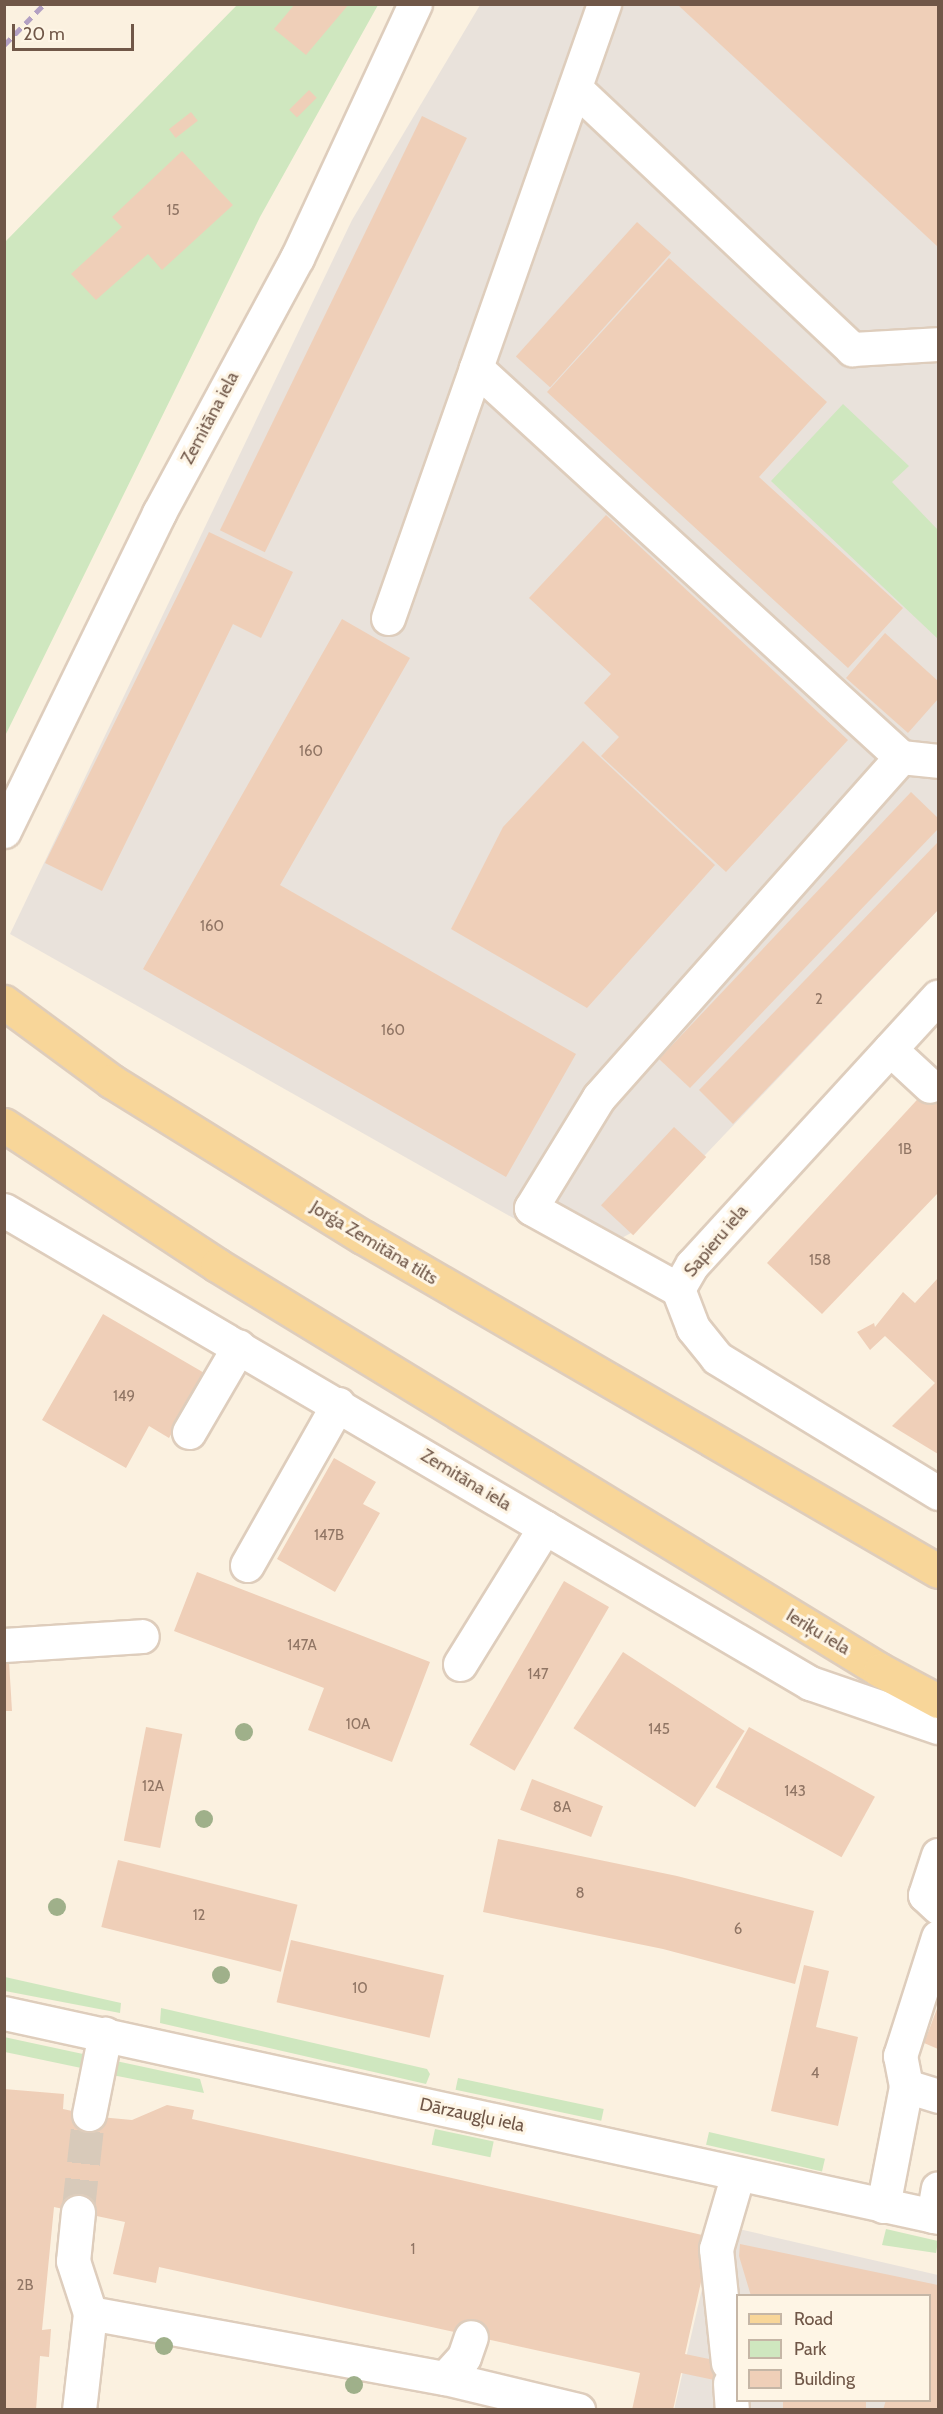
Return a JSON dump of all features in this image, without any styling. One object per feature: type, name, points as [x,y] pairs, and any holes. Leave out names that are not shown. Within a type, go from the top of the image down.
[{"type":"main road","name":"Jorģa Zemitāna tilts","points":[[4,1002],[111,1081],[264,1176],[754,1467],[939,1571]]},
{"type":"main road","name":"Ieriķu iela","points":[[4,1125],[217,1264],[700,1560],[939,1701]]},
{"type":"street","name":"Zemitāna iela","points":[[4,831],[159,513],[297,258],[416,4]]},
{"type":"street","points":[[388,618],[604,4]]},
{"type":"street","points":[[574,88],[852,348],[939,344]]},
{"type":"street","points":[[476,368],[901,757],[939,761]]},
{"type":"street","points":[[678,1289],[531,1208],[600,1097],[901,757]]},
{"type":"street","name":"Sapieru iela","points":[[939,997],[700,1257],[678,1289],[693,1328],[717,1358],[939,1493]]},
{"type":"street","points":[[890,1049],[930,1086]]},
{"type":"street","name":"Zemitāna iela","points":[[4,1210],[810,1683],[939,1726]]},
{"type":"street","points":[[189,1432],[239,1346]]},
{"type":"street","points":[[247,1565],[338,1404]]},
{"type":"street","points":[[460,1664],[545,1527]]},
{"type":"street","points":[[4,1645],[142,1636]]},
{"type":"street","points":[[939,1855],[925,1895],[939,1907]]},
{"type":"street","points":[[883,2206],[906,2086],[900,2056],[939,1937]]},
{"type":"street","name":"Dārzaugļu iela","points":[[4,2013],[883,2206],[937,2207]]},
{"type":"street","points":[[89,2114],[105,2034]]},
{"type":"street","points":[[906,2086],[939,2096]]},
{"type":"street","points":[[730,2385],[716,2249],[738,2174]]},
{"type":"street","points":[[78,2212],[73,2261],[90,2313],[79,2409]]},
{"type":"street","points":[[90,2313],[445,2378],[578,2409]]},
{"type":"street","points":[[445,2378],[464,2357],[471,2337]]},
{"type":"shaded area","points":[[480,5],[938,5],[938,910],[631,1233],[603,1248],[522,1223],[10,934],[352,220]]},
{"type":"shaded area","points":[[717,2224],[938,2275],[938,2409],[674,2410]]},
{"type":"green space","points":[[237,5],[378,5],[260,217],[5,736],[4,243]]},
{"type":"green space","points":[[843,404],[909,466],[892,482],[938,530],[938,639],[771,481]]},
{"type":"green space","points":[[5,1977],[121,2003],[120,2013],[5,1991]]},
{"type":"green space","points":[[161,2008],[427,2069],[430,2074],[426,2084],[160,2023]]},
{"type":"green space","points":[[4,2037],[83,2054],[86,2069],[5,2052]]},
{"type":"green space","points":[[116,2061],[200,2079],[204,2093],[107,2074]]},
{"type":"green space","points":[[458,2078],[604,2109],[601,2121],[456,2090]]},
{"type":"green space","points":[[435,2129],[494,2141],[490,2157],[432,2145]]},
{"type":"green space","points":[[709,2132],[825,2159],[822,2171],[706,2145]]},
{"type":"green space","points":[[886,2229],[938,2241],[936,2253],[882,2245]]},
{"type":"building","points":[[295,4],[349,4],[306,55],[274,29]]},
{"type":"building","points":[[681,4],[938,4],[938,247],[679,6]]},
{"type":"building","points":[[309,90],[317,98],[297,118],[289,110]]},
{"type":"building","points":[[191,112],[198,121],[176,138],[169,129]]},
{"type":"building","points":[[422,116],[467,138],[265,552],[220,530]]},
{"type":"building","points":[[182,151],[233,205],[162,270],[148,254],[96,300],[71,274],[122,227],[112,217]]},
{"type":"building","points":[[637,222],[671,253],[550,387],[516,357]]},
{"type":"building","points":[[669,258],[827,402],[759,477],[903,608],[848,668],[547,392]]},
{"type":"building","points":[[606,515],[848,740],[726,872],[601,756],[619,737],[584,703],[611,674],[529,598]]},
{"type":"building","points":[[209,532],[293,572],[261,638],[233,624],[102,891],[45,863]]},
{"type":"building","points":[[342,619],[410,658],[280,885],[576,1054],[506,1177],[143,969]]},
{"type":"building","points":[[885,633],[938,681],[938,699],[908,733],[846,678]]},
{"type":"building","points":[[583,741],[715,865],[587,1008],[451,929],[503,827]]},
{"type":"building","points":[[911,792],[938,818],[938,829],[690,1088],[659,1059]]},
{"type":"building","points":[[938,842],[938,910],[733,1124],[699,1090]]},
{"type":"building","points":[[938,1077],[938,1193],[822,1314],[767,1263]]},
{"type":"building","points":[[674,1127],[706,1157],[633,1235],[601,1205]]},
{"type":"building","points":[[938,1278],[938,1454],[892,1426],[935,1383],[885,1336],[870,1350],[857,1332],[874,1323],[875,1327],[903,1292],[915,1303]]},
{"type":"building","points":[[103,1314],[206,1374],[169,1438],[149,1426],[126,1468],[42,1420]]},
{"type":"building","points":[[334,1458],[376,1482],[363,1504],[380,1513],[335,1592],[277,1559]]},
{"type":"building","points":[[197,1572],[430,1662],[392,1762],[308,1730],[324,1688],[174,1631]]},
{"type":"building","points":[[564,1581],[609,1607],[515,1771],[470,1745]]},
{"type":"building","points":[[623,1652],[745,1731],[695,1807],[573,1728]]},
{"type":"building","points":[[4,1661],[9,1661],[12,1711],[4,1711]]},
{"type":"building","points":[[146,1727],[182,1734],[160,1848],[124,1841]]},
{"type":"building","points":[[749,1727],[875,1797],[841,1857],[716,1787]]},
{"type":"building","points":[[532,1779],[603,1806],[591,1837],[520,1810]]},
{"type":"building","points":[[498,1839],[677,1876],[814,1911],[795,1984],[663,1949],[483,1912]]},
{"type":"building","points":[[118,1860],[298,1905],[281,1972],[101,1927]]},
{"type":"building","points":[[291,1940],[444,1975],[430,2038],[277,2002]]},
{"type":"building","points":[[804,1965],[829,1971],[816,2027],[858,2037],[838,2126],[771,2111]]},
{"type":"building","points":[[938,2006],[938,2049],[924,2043]]},
{"type":"building","points":[[4,2089],[64,2094],[63,2109],[100,2117],[132,2120],[167,2105],[194,2110],[192,2119],[711,2237],[685,2354],[736,2365],[736,2385],[681,2373],[673,2410],[632,2410],[640,2373],[159,2267],[156,2283],[113,2274],[125,2222],[54,2207],[42,2330],[51,2329],[49,2357],[40,2356],[36,2410],[4,2410]]},
{"type":"building","points":[[740,2244],[938,2285],[938,2410],[883,2410],[885,2402],[931,2402],[931,2294],[750,2294],[739,2256]]},
{"type":"building","points":[[783,2402],[866,2402],[866,2410],[783,2410]]},
{"type":"tunnel","points":[[78,2212],[89,2114]]},
{"type":"railway","points":[[4,45],[44,4]]}]
